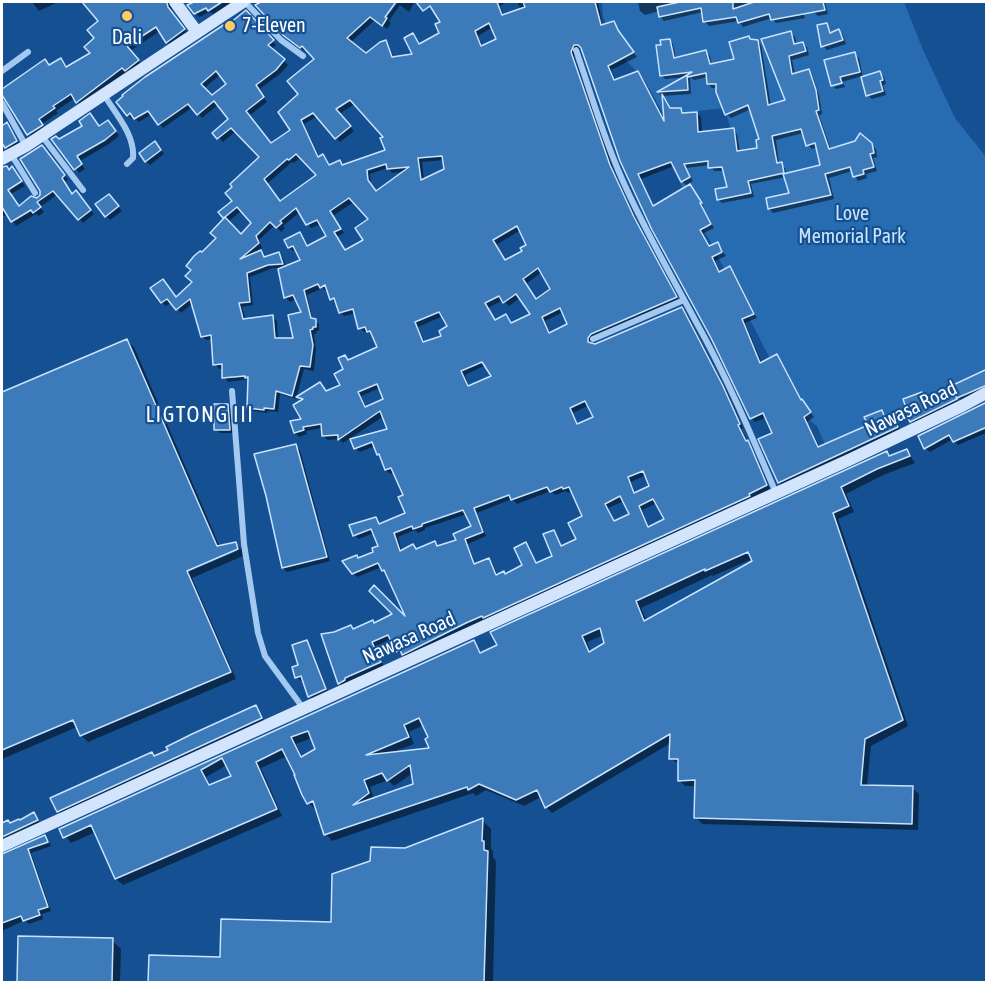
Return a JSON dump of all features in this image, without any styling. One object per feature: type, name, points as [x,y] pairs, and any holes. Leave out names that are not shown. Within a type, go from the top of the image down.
[{"type":"street","points":[[175,2],[197,32]]},
{"type":"street","points":[[35,193],[6,156],[26,146],[241,2],[281,40],[303,56]]},
{"type":"street","points":[[576,50],[621,179],[748,428],[776,492]]},
{"type":"street","points":[[2,70],[28,52]]},
{"type":"street","points":[[103,94],[132,142],[133,158],[127,164]]},
{"type":"street","points":[[2,103],[26,146]]},
{"type":"street","points":[[41,135],[83,190]]},
{"type":"street","points":[[593,339],[684,300]]},
{"type":"street","points":[[232,391],[244,544],[258,633],[265,656],[303,708]]},
{"type":"street","name":"Nawasa Road","points":[[2,846],[851,459],[987,393]]},
{"type":"green space","name":"Love Memorial Park","points":[[602,2],[904,2],[923,50],[955,118],[986,157],[986,368],[825,445],[817,426],[808,419],[787,392],[670,163],[739,152],[724,108],[664,115],[645,81],[614,47],[603,16]]},
{"type":"building","points":[[82,2],[167,2],[168,7],[185,29],[166,43],[156,27],[127,46],[139,60],[125,71],[122,68],[76,103],[71,94],[53,106],[55,108],[39,119],[43,125],[27,135],[2,95],[2,89],[45,59],[49,65],[61,58],[66,67],[90,53],[84,47],[94,38],[87,30],[98,21]]},
{"type":"building","points":[[194,2],[222,2],[208,11],[206,8],[194,14],[187,5]]},
{"type":"building","points":[[261,2],[396,2],[385,17],[387,18],[382,26],[370,17],[347,38],[366,53],[386,40],[392,57],[412,54],[404,38],[413,33],[419,44],[439,33],[435,24],[440,22],[430,6],[423,11],[416,2],[497,2],[502,15],[525,7],[523,2],[595,2],[601,25],[614,21],[634,52],[608,66],[614,80],[638,71],[664,121],[662,94],[670,108],[681,108],[682,113],[697,112],[698,132],[734,128],[737,151],[757,148],[756,140],[759,139],[748,105],[725,115],[716,92],[716,84],[707,84],[706,73],[688,77],[687,75],[692,72],[660,76],[656,45],[661,45],[660,40],[670,39],[674,58],[706,50],[710,64],[734,59],[729,42],[749,36],[750,39],[758,40],[768,105],[785,100],[761,39],[791,31],[794,44],[803,42],[806,51],[789,56],[792,74],[809,69],[816,90],[819,110],[816,111],[829,149],[855,141],[860,133],[872,143],[874,153],[870,154],[874,167],[863,170],[864,174],[853,177],[850,167],[825,174],[831,195],[768,209],[766,198],[789,193],[783,174],[820,165],[815,143],[806,146],[801,129],[772,136],[777,163],[782,162],[784,173],[748,181],[751,193],[717,200],[715,189],[727,187],[722,167],[708,168],[708,161],[684,164],[690,177],[681,182],[671,162],[638,174],[653,206],[690,184],[711,224],[700,230],[709,246],[718,242],[722,252],[712,257],[719,272],[730,266],[754,314],[742,319],[760,363],[777,354],[801,400],[811,412],[804,417],[818,447],[868,425],[864,417],[882,410],[885,418],[893,414],[898,427],[778,483],[758,439],[772,433],[763,413],[750,419],[711,338],[652,230],[620,161],[581,48],[574,45],[571,52],[610,165],[634,217],[677,297],[591,334],[588,342],[595,344],[682,307],[723,386],[740,424],[738,425],[746,441],[748,440],[767,485],[749,494],[750,496],[483,618],[482,616],[466,623],[402,655],[400,650],[396,652],[388,635],[372,642],[381,662],[345,678],[338,684],[321,634],[334,632],[351,625],[353,629],[373,620],[374,623],[392,614],[369,591],[374,585],[405,616],[384,570],[382,571],[378,563],[352,574],[342,561],[373,552],[372,548],[378,546],[371,529],[353,536],[349,525],[376,517],[379,524],[405,513],[398,497],[403,495],[391,468],[385,470],[372,442],[354,449],[350,439],[387,429],[380,411],[338,440],[338,435],[322,436],[321,424],[303,427],[304,430],[294,433],[290,421],[301,419],[293,405],[303,399],[296,397],[320,382],[326,391],[340,385],[334,374],[343,369],[338,358],[345,355],[348,360],[377,347],[370,331],[367,332],[365,327],[358,329],[353,309],[339,313],[334,298],[330,300],[325,285],[320,288],[318,284],[304,290],[311,318],[316,319],[316,327],[310,330],[313,345],[310,367],[300,366],[292,396],[276,391],[274,409],[247,408],[248,377],[222,378],[222,364],[213,365],[211,335],[201,337],[190,299],[176,310],[167,299],[161,303],[150,288],[163,279],[176,297],[192,282],[185,276],[191,270],[186,266],[194,256],[202,252],[216,238],[210,233],[225,217],[223,218],[218,212],[232,201],[225,193],[232,187],[230,184],[259,157],[231,128],[217,139],[212,133],[228,119],[214,101],[197,115],[188,104],[158,125],[148,111],[134,119],[130,113],[127,116],[116,102],[145,77],[228,22],[230,23],[246,10],[274,40],[268,45],[285,59],[276,70],[256,85],[264,97],[246,111],[271,143],[290,130],[278,112],[298,94],[287,81],[314,59],[302,46],[300,48],[284,36],[255,5]],"holes":[[[489,23],[496,39],[481,46],[475,31]],[[216,71],[226,84],[212,95],[201,84]],[[350,100],[383,137],[380,138],[385,150],[342,165],[340,160],[329,165],[323,154],[318,157],[301,120],[313,113],[335,139],[351,126],[336,109]],[[296,154],[316,175],[280,201],[264,179]],[[442,156],[444,169],[421,180],[418,158]],[[386,164],[387,169],[409,167],[376,191],[368,180],[367,170]],[[349,198],[368,219],[355,228],[363,240],[345,250],[334,232],[341,229],[330,211]],[[237,207],[251,223],[241,234],[225,217]],[[296,208],[306,225],[317,220],[326,236],[307,246],[300,232],[284,240],[288,248],[293,246],[300,260],[278,269],[284,298],[293,295],[301,312],[288,315],[293,338],[275,338],[273,315],[243,319],[239,303],[250,302],[247,273],[268,265],[283,264],[279,252],[264,257],[261,250],[240,259],[259,243],[256,236],[270,222],[276,228],[282,223],[280,221]],[[517,226],[526,245],[520,248],[522,251],[505,260],[493,240]],[[538,268],[550,289],[536,299],[523,279]],[[516,294],[530,314],[511,323],[506,314],[495,320],[485,303],[499,296],[503,303]],[[560,308],[567,324],[549,333],[542,317]],[[439,312],[447,326],[439,331],[441,336],[423,342],[415,322]],[[482,362],[491,376],[468,386],[461,371]],[[377,384],[383,399],[365,407],[358,392]],[[585,401],[593,417],[577,424],[570,408]],[[643,471],[649,486],[634,493],[628,477]],[[547,487],[550,492],[569,487],[582,516],[568,523],[576,539],[561,546],[554,530],[543,534],[552,556],[536,563],[526,542],[514,548],[522,565],[505,574],[504,571],[496,575],[489,558],[474,564],[465,539],[483,532],[474,508],[509,495],[511,500]],[[620,496],[629,514],[614,521],[605,504]],[[653,499],[664,519],[648,527],[639,506]],[[463,510],[471,526],[453,534],[456,540],[437,546],[435,541],[416,549],[413,544],[400,551],[394,533],[412,526],[413,529]]]},
{"type":"building","points":[[680,2],[733,2],[733,9],[754,2],[823,2],[825,10],[771,20],[769,14],[738,23],[736,17],[703,22],[701,8],[659,17],[657,7]]},
{"type":"building","points":[[827,23],[830,33],[839,29],[843,40],[821,47],[817,25]]},
{"type":"building","points":[[855,52],[860,72],[840,77],[842,83],[831,86],[824,60]]},
{"type":"building","points":[[880,71],[883,91],[866,96],[861,77]]},
{"type":"building","points":[[687,75],[688,90],[657,92]]},
{"type":"building","points":[[90,113],[99,126],[108,120],[116,131],[77,156],[82,164],[74,170],[51,139],[56,136],[59,139],[82,126],[79,121]]},
{"type":"building","points":[[7,122],[17,141],[5,148],[2,143],[2,126]]},
{"type":"building","points":[[155,141],[161,150],[145,162],[139,153]]},
{"type":"building","points":[[42,145],[65,175],[62,178],[72,194],[76,190],[91,210],[78,220],[53,191],[37,202],[41,207],[33,213],[31,210],[11,222],[2,207],[2,167],[7,166],[9,170],[12,166],[22,181],[8,190],[19,206],[31,196],[37,198],[40,195],[40,191],[20,159]]},
{"type":"building","points":[[109,194],[119,206],[105,217],[95,204]]},
{"type":"building","points":[[127,339],[217,546],[236,542],[238,549],[187,571],[231,672],[80,736],[73,720],[2,750],[2,392]]},
{"type":"building","points":[[987,369],[987,385],[957,398],[951,386]]},
{"type":"building","points":[[922,392],[926,400],[931,398],[934,404],[954,394],[957,399],[910,422],[903,410],[906,408],[903,399]]},
{"type":"building","points":[[987,402],[987,427],[953,442],[949,435],[924,449],[918,436]]},
{"type":"building","points":[[214,404],[228,404],[230,430],[214,430]]},
{"type":"building","points":[[296,444],[327,557],[282,568],[254,454]]},
{"type":"building","points":[[907,449],[910,456],[841,487],[849,506],[833,513],[903,720],[865,739],[861,785],[913,786],[912,824],[694,818],[695,780],[678,781],[678,759],[669,759],[670,734],[545,808],[537,790],[516,800],[479,784],[468,790],[467,787],[324,835],[313,801],[307,804],[282,749],[256,762],[277,809],[115,879],[91,825],[63,838],[59,829],[474,640],[480,653],[497,645],[490,632],[887,451],[889,456]],"holes":[[[748,552],[752,561],[644,621],[636,601],[705,569],[705,571]],[[600,628],[604,643],[589,652],[582,636]],[[419,718],[428,737],[425,739],[429,748],[366,755],[409,737],[404,725]],[[308,731],[315,749],[301,757],[291,737]],[[222,758],[231,776],[209,785],[201,770]],[[410,765],[413,784],[353,805],[369,793],[364,780],[382,773],[387,781]]]},
{"type":"building","points":[[307,640],[326,689],[308,697],[301,676],[295,678],[292,667],[298,665],[292,645]]},
{"type":"building","points":[[256,705],[262,718],[57,812],[50,798],[152,752],[154,756],[168,750],[166,747]]},
{"type":"building","points":[[34,812],[38,820],[2,837],[2,823],[8,820],[10,823],[20,820]]},
{"type":"building","points":[[483,818],[482,841],[484,841],[484,850],[488,851],[484,982],[148,982],[149,955],[220,957],[221,919],[331,922],[332,874],[370,861],[371,847],[405,848]]},
{"type":"building","points":[[45,835],[48,842],[28,849],[48,907],[38,910],[40,915],[23,921],[21,916],[2,923],[2,854]]},
{"type":"building","points":[[18,936],[113,938],[112,982],[17,982]]},
{"type":"place","name":"Dali","points":[[127,16]]},
{"type":"place","name":"7-Eleven","points":[[230,26]]},
{"type":"district","name":"LIGTONG III","points":[[200,415]]}]
